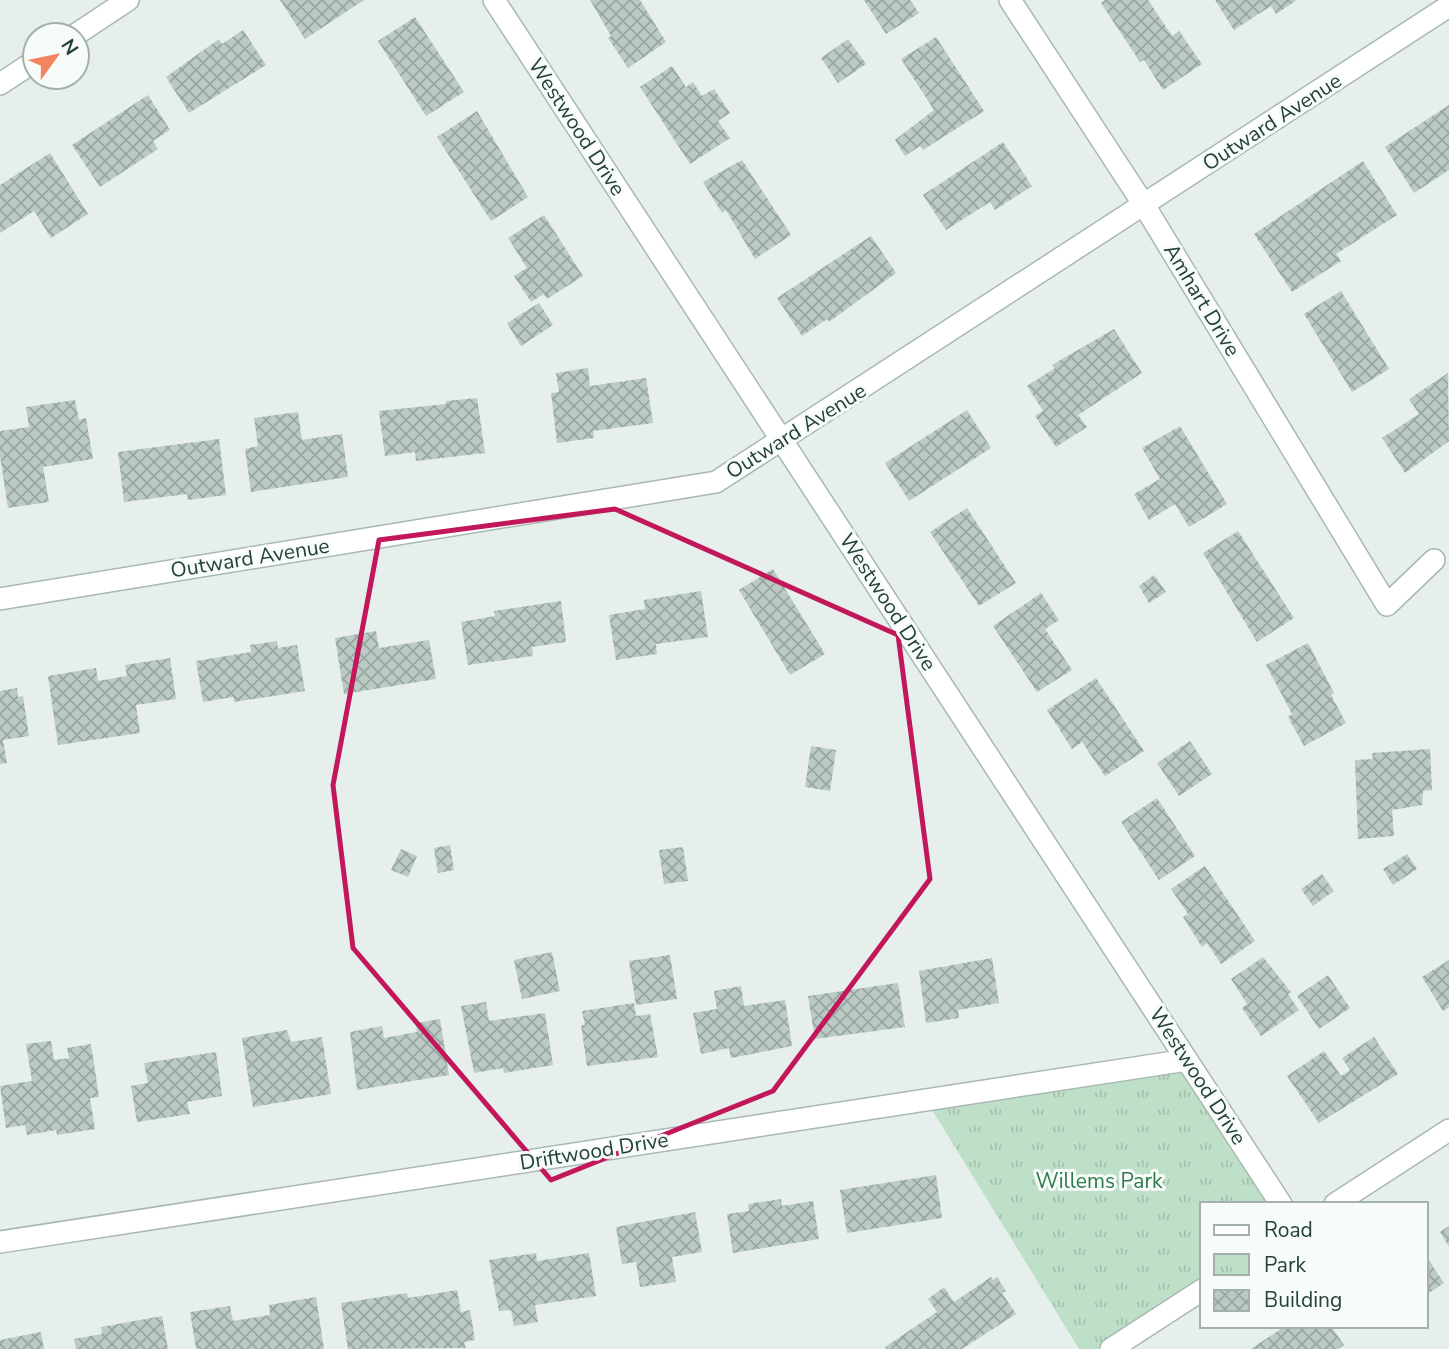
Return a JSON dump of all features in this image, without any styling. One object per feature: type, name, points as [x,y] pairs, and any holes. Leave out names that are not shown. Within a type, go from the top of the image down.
[{"type":"street","points":[[91,24],[128,0]]},
{"type":"street","name":"Westwood Drive","points":[[494,0],[1280,1202]]},
{"type":"street","name":"Amhart Drive","points":[[1010,0],[1144,205],[1387,605],[1434,559]]},
{"type":"street","name":"Outward Avenue","points":[[0,598],[716,482],[783,441],[1449,6]]},
{"type":"street","points":[[0,84],[21,70]]},
{"type":"street","name":"Driftwood Drive","points":[[0,1241],[1187,1060]]},
{"type":"street","points":[[1338,1202],[1449,1130]]},
{"type":"street","points":[[1111,1349],[1200,1291]]},
{"type":"highlighted area","points":[[615,509],[898,635],[930,879],[773,1091],[551,1180],[353,948],[333,785],[379,540]]},
{"type":"green space","name":"Willems Park","points":[[1187,1060],[1280,1202],[1200,1202],[1200,1291],[1111,1349],[1079,1349],[926,1100]]},
{"type":"building","points":[[280,0],[364,0],[305,39]]},
{"type":"building","points":[[590,0],[640,0],[666,42],[628,68],[608,38],[611,36]]},
{"type":"building","points":[[864,0],[910,0],[919,13],[886,34]]},
{"type":"building","points":[[1105,0],[1148,0],[1172,36],[1179,31],[1202,64],[1163,90],[1144,60],[1140,62],[1101,3]]},
{"type":"building","points":[[1215,0],[1297,0],[1276,14],[1271,6],[1234,30]]},
{"type":"building","points":[[415,17],[464,92],[426,116],[378,41]]},
{"type":"building","points":[[243,30],[266,65],[189,113],[166,77],[219,39],[222,44]]},
{"type":"building","points":[[936,37],[984,111],[923,150],[920,146],[905,156],[895,140],[934,110],[901,59]]},
{"type":"building","points":[[848,39],[866,64],[838,83],[821,58]]},
{"type":"building","points":[[672,66],[686,87],[693,82],[702,96],[714,89],[730,113],[718,121],[730,138],[690,164],[640,87]]},
{"type":"building","points":[[148,95],[170,130],[153,141],[158,149],[100,187],[72,145]]},
{"type":"building","points":[[1449,105],[1449,170],[1414,193],[1385,147]]},
{"type":"building","points":[[477,111],[528,197],[491,221],[437,137]]},
{"type":"building","points":[[1003,142],[1032,186],[995,210],[990,202],[946,230],[923,195]]},
{"type":"building","points":[[50,153],[88,214],[51,238],[34,211],[0,233],[0,185]]},
{"type":"building","points":[[742,160],[791,235],[755,259],[726,210],[722,213],[703,182]]},
{"type":"building","points":[[1363,161],[1397,215],[1336,254],[1341,261],[1292,292],[1254,234]]},
{"type":"building","points":[[544,215],[583,276],[547,299],[544,294],[531,302],[514,276],[527,268],[508,238]]},
{"type":"building","points":[[871,236],[896,273],[829,322],[827,319],[802,336],[777,298]]},
{"type":"building","points":[[1341,291],[1389,369],[1352,392],[1304,314]]},
{"type":"building","points":[[539,303],[553,325],[521,346],[507,323]]},
{"type":"building","points":[[1114,329],[1142,373],[1078,415],[1087,427],[1056,447],[1035,416],[1043,411],[1027,386],[1055,368],[1052,365]]},
{"type":"building","points":[[588,368],[590,386],[646,378],[653,423],[593,431],[594,438],[557,443],[551,393],[559,392],[556,373]]},
{"type":"building","points":[[1448,373],[1449,441],[1405,473],[1382,438],[1419,414],[1409,399]]},
{"type":"building","points":[[477,398],[485,453],[416,461],[415,452],[385,456],[379,411]]},
{"type":"building","points":[[75,400],[79,420],[86,418],[93,459],[43,467],[49,502],[8,508],[0,456],[0,431],[29,427],[26,407]]},
{"type":"building","points":[[967,410],[991,448],[909,501],[885,463]]},
{"type":"building","points":[[298,412],[302,440],[342,434],[348,477],[251,492],[245,449],[258,446],[254,418]]},
{"type":"building","points":[[1180,426],[1227,504],[1189,527],[1175,504],[1149,520],[1134,494],[1160,479],[1142,448]]},
{"type":"building","points":[[219,439],[226,495],[188,500],[187,494],[124,502],[118,452]]},
{"type":"building","points":[[967,508],[1016,583],[979,606],[930,532]]},
{"type":"building","points":[[1238,531],[1294,618],[1257,642],[1203,553]]},
{"type":"building","points":[[773,569],[825,654],[790,675],[739,590]]},
{"type":"building","points":[[1154,575],[1166,592],[1149,603],[1139,586]]},
{"type":"building","points":[[701,591],[708,637],[656,644],[657,654],[616,660],[609,615],[645,609],[644,600]]},
{"type":"building","points":[[1041,593],[1059,620],[1045,629],[1072,670],[1037,692],[993,626]]},
{"type":"building","points":[[561,601],[566,642],[532,647],[533,656],[468,665],[461,622],[495,616],[494,611]]},
{"type":"building","points":[[376,631],[379,648],[429,640],[436,679],[344,694],[335,638]]},
{"type":"building","points":[[277,641],[278,648],[297,645],[305,691],[234,702],[233,697],[203,702],[196,661],[251,652],[250,645]]},
{"type":"building","points":[[1308,643],[1346,723],[1304,746],[1288,717],[1292,714],[1266,665]]},
{"type":"building","points":[[170,658],[176,699],[136,705],[140,733],[58,745],[48,676],[96,668],[98,681],[127,676],[125,665]]},
{"type":"building","points":[[1096,678],[1144,751],[1105,776],[1082,742],[1072,749],[1047,710]]},
{"type":"building","points":[[17,688],[18,697],[23,696],[29,736],[3,740],[7,763],[0,764],[0,691]]},
{"type":"building","points":[[1190,741],[1212,774],[1179,796],[1157,763]]},
{"type":"building","points":[[811,746],[836,750],[830,791],[805,787]]},
{"type":"building","points":[[1430,749],[1432,790],[1423,791],[1422,805],[1392,810],[1394,836],[1358,839],[1355,760],[1373,759],[1372,753]]},
{"type":"building","points":[[1157,798],[1195,856],[1159,880],[1121,822]]},
{"type":"building","points":[[450,845],[454,870],[438,873],[434,848]]},
{"type":"building","points":[[683,847],[688,881],[664,884],[659,850]]},
{"type":"building","points":[[401,849],[417,856],[408,877],[391,870]]},
{"type":"building","points":[[1407,854],[1417,869],[1393,885],[1383,869]]},
{"type":"building","points":[[1205,866],[1255,941],[1221,964],[1207,943],[1202,947],[1183,917],[1188,914],[1171,889]]},
{"type":"building","points":[[1322,874],[1334,891],[1313,906],[1301,889]]},
{"type":"building","points":[[552,952],[560,991],[522,999],[514,960]]},
{"type":"building","points":[[670,955],[677,999],[636,1005],[629,961]]},
{"type":"building","points":[[1263,957],[1291,992],[1288,994],[1299,1010],[1261,1036],[1242,1008],[1247,1004],[1231,979]]},
{"type":"building","points":[[992,958],[999,1003],[958,1010],[959,1018],[926,1023],[919,971]]},
{"type":"building","points":[[1449,960],[1449,1007],[1443,1011],[1422,977]]},
{"type":"building","points":[[1328,975],[1350,1008],[1319,1029],[1297,996]]},
{"type":"building","points":[[898,983],[905,1027],[815,1039],[808,996]]},
{"type":"building","points":[[741,986],[744,1006],[785,1000],[792,1046],[731,1058],[729,1048],[701,1054],[693,1013],[717,1009],[714,991]]},
{"type":"building","points":[[486,1002],[489,1021],[545,1013],[553,1065],[504,1073],[503,1068],[474,1073],[461,1006]]},
{"type":"building","points":[[634,1003],[636,1016],[650,1014],[658,1057],[587,1066],[581,1025],[585,1025],[582,1011]]},
{"type":"building","points":[[440,1019],[449,1075],[357,1090],[350,1032],[382,1026],[384,1038],[417,1032],[416,1023]]},
{"type":"building","points":[[287,1030],[291,1042],[322,1037],[331,1094],[253,1107],[242,1038]]},
{"type":"building","points":[[1374,1037],[1398,1074],[1319,1123],[1287,1076],[1324,1051],[1341,1076],[1350,1070],[1342,1058]]},
{"type":"building","points":[[51,1041],[54,1060],[69,1058],[67,1048],[91,1044],[99,1097],[90,1098],[95,1129],[57,1135],[56,1130],[27,1135],[25,1125],[6,1128],[0,1086],[32,1081],[26,1044]]},
{"type":"building","points":[[216,1052],[222,1096],[187,1102],[190,1114],[137,1122],[131,1086],[148,1083],[144,1063]]},
{"type":"building","points":[[936,1175],[942,1218],[847,1233],[840,1190]]},
{"type":"building","points":[[781,1199],[782,1206],[813,1201],[819,1239],[733,1253],[727,1214],[749,1211],[748,1204]]},
{"type":"building","points":[[695,1212],[702,1252],[672,1257],[676,1282],[640,1287],[636,1262],[622,1264],[616,1227]]},
{"type":"building","points":[[1449,1226],[1449,1247],[1440,1232]]},
{"type":"building","points":[[536,1253],[537,1261],[589,1253],[596,1296],[535,1305],[538,1322],[514,1326],[511,1310],[499,1311],[489,1260]]},
{"type":"building","points":[[1428,1259],[1444,1283],[1428,1294]]},
{"type":"building","points":[[991,1277],[993,1280],[997,1277],[1006,1291],[1002,1293],[1016,1314],[962,1349],[886,1349],[885,1347],[937,1312],[928,1299],[944,1287],[954,1302]]},
{"type":"building","points":[[457,1290],[461,1312],[470,1310],[475,1340],[464,1342],[466,1348],[348,1349],[341,1303],[407,1293],[408,1298]]},
{"type":"building","points":[[316,1297],[324,1349],[196,1349],[190,1312],[230,1306],[233,1321],[270,1315],[269,1305]]},
{"type":"building","points":[[162,1316],[168,1349],[76,1349],[74,1339],[102,1334],[101,1327]]},
{"type":"building","points":[[1282,1328],[1332,1328],[1344,1345],[1338,1349],[1251,1349]]},
{"type":"building","points":[[41,1332],[44,1349],[0,1349],[0,1340]]}]
